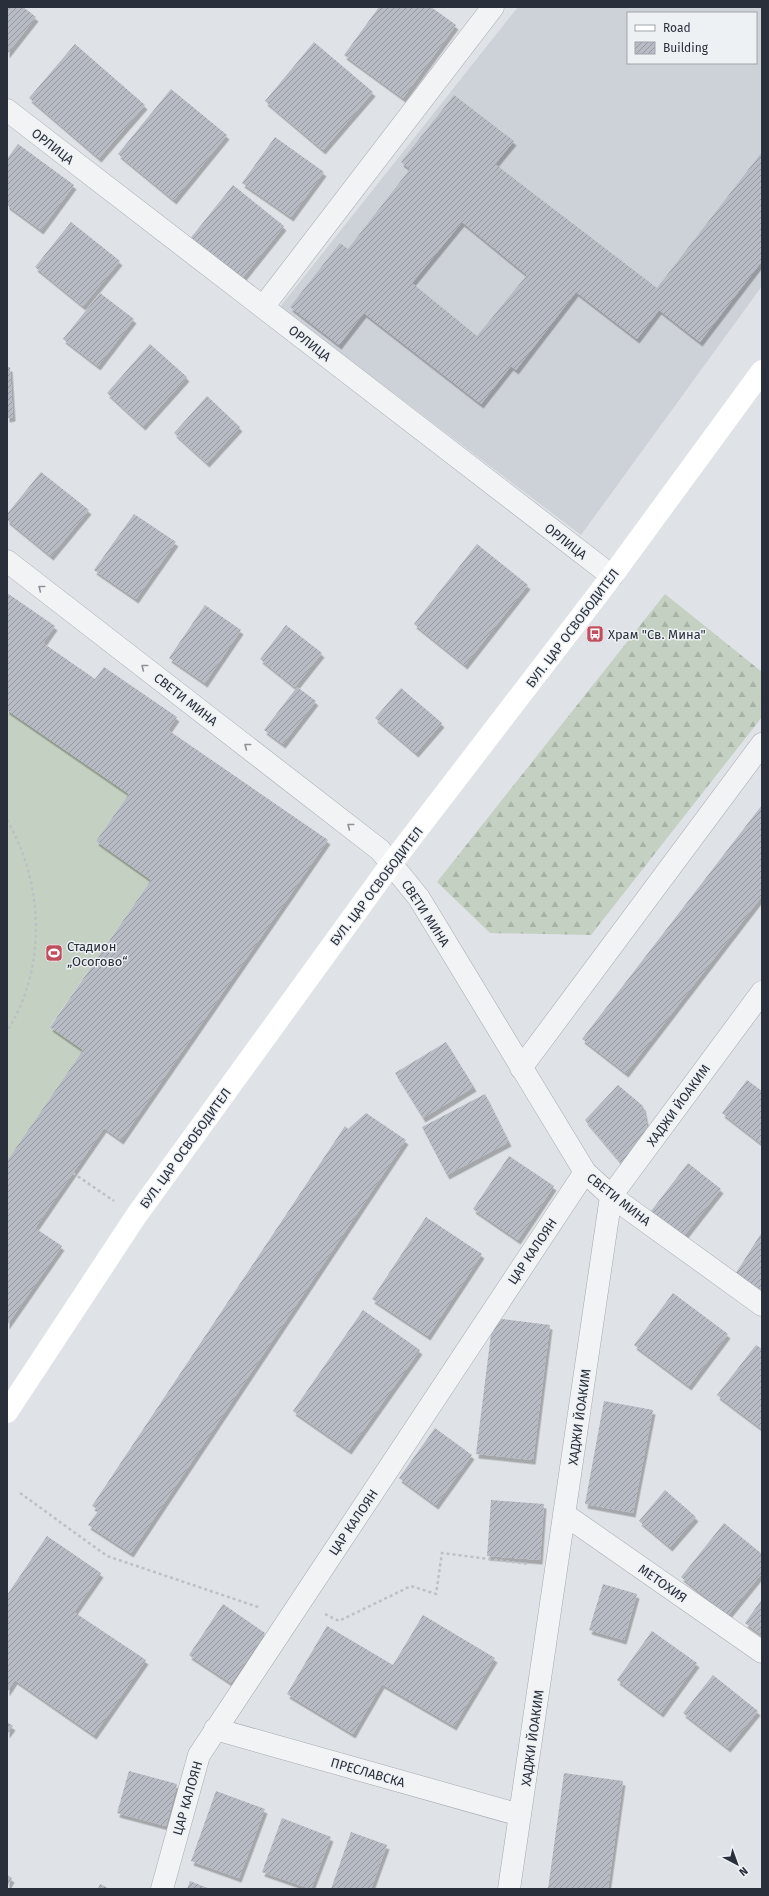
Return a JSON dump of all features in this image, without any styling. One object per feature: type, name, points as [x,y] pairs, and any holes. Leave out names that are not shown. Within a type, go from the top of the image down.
[{"type":"main road","name":"БУЛ. ЦАР ОСВОБОДИТЕЛ","points":[[7,1412],[136,1216],[386,857],[612,576],[762,371]]},
{"type":"street","points":[[263,307],[493,7]]},
{"type":"street","name":"ОРЛИЦА","points":[[7,110],[612,576]]},
{"type":"street","name":"СВЕТИ МИНА","points":[[7,562],[386,857],[419,898],[585,1172],[611,1196],[762,1305]]},
{"type":"street","points":[[521,1068],[762,744]]},
{"type":"street","name":"ХАДЖИ ЙОАКИМ","points":[[509,1889],[611,1196],[762,992]]},
{"type":"street","name":"ЦАР КАЛОЯН","points":[[162,1889],[199,1755],[585,1172]]},
{"type":"street","name":"МЕТОХИЯ","points":[[564,1514],[762,1652]]},
{"type":"street","name":"ПРЕСЛАВСКА","points":[[215,1729],[520,1815]]},
{"type":"path","points":[[7,820],[22,849],[31,879],[36,909],[36,941],[31,971],[22,1001],[7,1032]]},
{"type":"path","points":[[73,1173],[136,1216]]},
{"type":"path","points":[[20,1493],[107,1556],[259,1609],[300,1601],[339,1621],[411,1586],[436,1594],[442,1553],[516,1564],[557,1566]]},
{"type":"shaded area","points":[[518,7],[762,7],[762,286],[581,535],[280,307]]},
{"type":"green space","points":[[665,594],[762,672],[762,717],[591,935],[490,933],[437,882]]},
{"type":"green space","name":"Стадион „Осогово“","points":[[7,710],[129,794],[96,841],[151,880],[50,1026],[83,1050],[7,1161]]},
{"type":"building","points":[[7,7],[23,7],[36,17],[7,54]]},
{"type":"building","points":[[379,7],[431,7],[456,25],[403,98],[344,55]]},
{"type":"building","points":[[314,42],[373,92],[323,150],[265,101]]},
{"type":"building","points":[[75,44],[145,105],[99,158],[29,98]]},
{"type":"building","points":[[171,89],[227,135],[174,200],[118,154]]},
{"type":"building","points":[[454,95],[514,141],[495,164],[657,288],[762,152],[762,261],[700,342],[659,310],[637,339],[576,292],[516,370],[511,366],[481,404],[364,313],[339,345],[290,307],[340,243],[348,249],[410,169],[401,162]],"holes":[[[462,222],[527,275],[477,336],[412,283]]]},
{"type":"building","points":[[275,137],[324,172],[291,217],[242,183]]},
{"type":"building","points":[[18,144],[74,185],[41,230],[7,205],[7,159]]},
{"type":"building","points":[[233,185],[284,226],[240,281],[189,240]]},
{"type":"building","points":[[71,222],[120,261],[83,306],[35,267]]},
{"type":"building","points":[[100,293],[134,319],[98,366],[63,339]]},
{"type":"building","points":[[150,344],[187,377],[143,426],[107,393]]},
{"type":"building","points":[[7,367],[10,367],[13,417],[7,418]]},
{"type":"building","points":[[207,396],[240,427],[207,463],[174,433]]},
{"type":"building","points":[[41,472],[89,510],[51,556],[7,520],[7,514]]},
{"type":"building","points":[[134,514],[176,542],[136,599],[94,570]]},
{"type":"building","points":[[477,544],[528,585],[465,665],[414,624]]},
{"type":"building","points":[[7,593],[55,626],[43,643],[95,679],[104,667],[177,717],[168,730],[328,840],[121,1140],[104,1128],[35,1228],[62,1246],[7,1325],[7,1161],[83,1050],[50,1027],[151,880],[96,841],[129,794],[7,710]]},
{"type":"building","points":[[205,605],[241,630],[205,683],[169,658]]},
{"type":"building","points":[[286,625],[322,653],[295,687],[260,659]]},
{"type":"building","points":[[297,687],[316,701],[283,744],[264,730]]},
{"type":"building","points":[[401,688],[442,723],[416,753],[375,718]]},
{"type":"building","points":[[762,805],[762,896],[626,1073],[582,1039]]},
{"type":"building","points":[[446,1042],[474,1087],[423,1118],[395,1073]]},
{"type":"building","points":[[747,1080],[762,1091],[762,1144],[722,1113]]},
{"type":"building","points":[[618,1085],[643,1106],[649,1136],[622,1164],[585,1120]]},
{"type":"building","points":[[485,1094],[509,1142],[447,1175],[422,1127]]},
{"type":"building","points":[[366,1113],[406,1140],[131,1553],[88,1525],[99,1510],[92,1506],[345,1126],[348,1129]]},
{"type":"building","points":[[509,1156],[554,1186],[518,1240],[473,1209]]},
{"type":"building","points":[[688,1163],[721,1189],[681,1240],[648,1215]]},
{"type":"building","points":[[426,1217],[482,1254],[428,1336],[372,1299]]},
{"type":"building","points":[[762,1232],[762,1294],[734,1276]]},
{"type":"building","points":[[673,1293],[728,1334],[689,1386],[634,1345]]},
{"type":"building","points":[[363,1310],[420,1350],[349,1450],[293,1411]]},
{"type":"building","points":[[493,1318],[550,1325],[533,1460],[476,1454]]},
{"type":"building","points":[[756,1345],[762,1349],[762,1429],[717,1395]]},
{"type":"building","points":[[604,1401],[653,1410],[633,1513],[585,1504]]},
{"type":"building","points":[[435,1428],[472,1455],[436,1505],[399,1478]]},
{"type":"building","points":[[665,1490],[696,1517],[670,1547],[639,1521]]},
{"type":"building","points":[[491,1500],[544,1504],[540,1560],[487,1556]]},
{"type":"building","points":[[724,1523],[762,1554],[762,1573],[728,1615],[681,1577]]},
{"type":"building","points":[[47,1536],[101,1573],[74,1612],[146,1660],[94,1735],[15,1680],[7,1692],[7,1595]]},
{"type":"building","points":[[603,1584],[637,1594],[624,1640],[589,1630]]},
{"type":"building","points":[[762,1599],[762,1635],[745,1623]]},
{"type":"building","points":[[223,1604],[265,1633],[231,1683],[189,1655]]},
{"type":"building","points":[[423,1615],[495,1658],[454,1726],[382,1684],[353,1734],[287,1694],[327,1626],[393,1665]]},
{"type":"building","points":[[652,1631],[697,1663],[661,1713],[617,1680]]},
{"type":"building","points":[[713,1675],[758,1711],[728,1748],[683,1713]]},
{"type":"building","points":[[7,1722],[13,1726],[7,1734]]},
{"type":"building","points":[[129,1771],[177,1784],[166,1826],[117,1813]]},
{"type":"building","points":[[564,1773],[623,1781],[608,1889],[548,1889]]},
{"type":"building","points":[[216,1791],[265,1809],[239,1878],[191,1861]]},
{"type":"building","points":[[282,1818],[331,1837],[311,1889],[262,1872]]},
{"type":"building","points":[[351,1832],[387,1845],[371,1889],[331,1889]]},
{"type":"building","points":[[7,1875],[12,1878],[7,1887]]},
{"type":"building","points":[[190,1881],[210,1889],[187,1889]]},
{"type":"building","points":[[100,1884],[110,1889],[98,1889]]},
{"type":"place","name":"Храм \"Св. Мина\"","points":[[595,634]]},
{"type":"place","name":"Стадион „Осогово“","points":[[54,953]]}]
